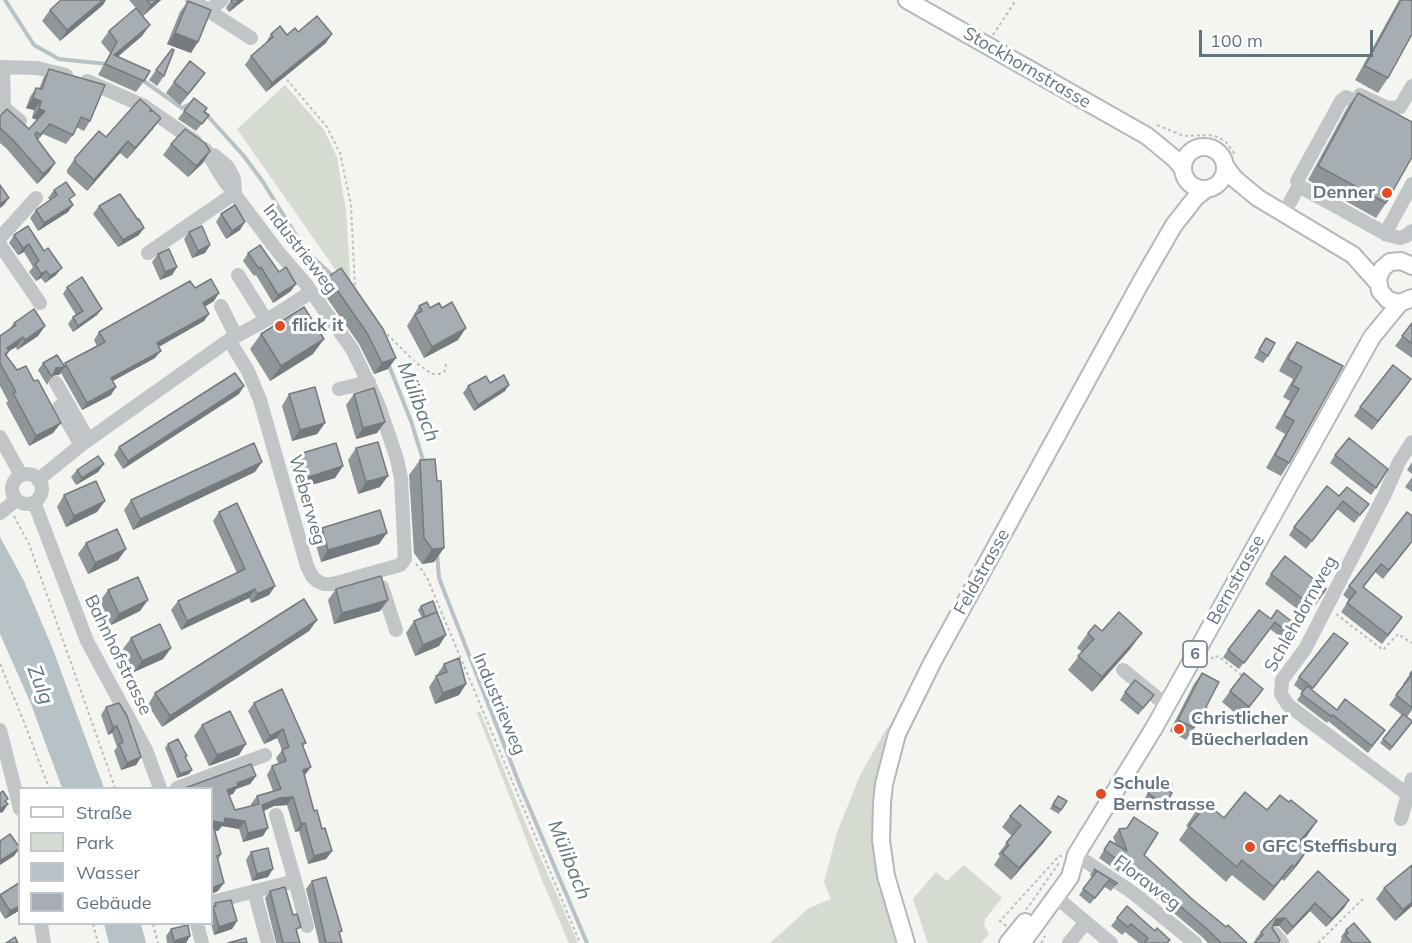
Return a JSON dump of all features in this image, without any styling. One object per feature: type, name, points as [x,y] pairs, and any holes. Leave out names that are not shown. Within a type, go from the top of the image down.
[{"type":"main road","name":"Stockhornstrasse","points":[[907,0],[987,45],[1151,130],[1195,149]]},
{"type":"main road","name":"Stockhornstrasse","points":[[1151,130],[1175,159],[1184,174]]},
{"type":"main road","points":[[1258,198],[1194,186],[1184,174],[1186,157],[1195,149],[1203,147],[1216,150],[1232,165],[1235,178],[1258,198],[1353,255],[1388,300],[1408,300]]},
{"type":"main road","points":[[1210,188],[1224,178],[1232,165]]},
{"type":"main road","name":"Feldstrasse","points":[[1174,225],[1182,196],[1184,174]]},
{"type":"main road","name":"Feldstrasse","points":[[906,943],[886,876],[882,840],[884,784],[897,734],[932,663],[1174,225],[1196,197],[1210,188]]},
{"type":"main road","points":[[1353,255],[1404,260]]},
{"type":"main road","points":[[1379,287],[1380,272],[1404,260]]},
{"type":"main road","name":"Bernstrasse","points":[[1372,337],[1380,301],[1379,287]]},
{"type":"main road","name":"Bernstrasse","points":[[1022,943],[1073,870],[1076,855],[1199,648],[1372,337],[1408,300]]},
{"type":"main road","name":"6","points":[[1008,936],[1076,855]]},
{"type":"street","points":[[192,0],[251,38]]},
{"type":"street","points":[[209,10],[222,0]]},
{"type":"street","name":"Industrieweg","points":[[20,121],[4,108],[2,67],[37,68],[99,85],[144,106],[205,148],[223,179],[352,349],[369,382],[397,459],[401,478],[405,559]]},
{"type":"street","points":[[1412,86],[1400,107],[1388,108],[1355,93],[1341,101],[1297,181],[1299,186],[1385,234],[1400,238],[1412,231]]},
{"type":"street","points":[[1346,97],[1398,124]]},
{"type":"street","points":[[1385,234],[1412,184]]},
{"type":"street","points":[[1284,213],[1299,186]]},
{"type":"street","points":[[148,253],[235,193]]},
{"type":"street","points":[[0,238],[36,198]]},
{"type":"street","points":[[0,245],[40,303]]},
{"type":"street","points":[[238,275],[266,320]]},
{"type":"street","points":[[38,480],[84,442],[232,338],[311,292]]},
{"type":"street","points":[[221,306],[232,338]]},
{"type":"street","name":"Weberweg","points":[[232,338],[260,400],[307,566],[312,576],[324,584],[333,584],[400,565],[405,559]]},
{"type":"street","points":[[339,389],[369,382]]},
{"type":"street","points":[[56,383],[84,442]]},
{"type":"street","points":[[59,407],[84,442]]},
{"type":"street","points":[[0,437],[21,475]]},
{"type":"street","name":"Schlehdornweg","points":[[1407,794],[1288,705],[1281,694],[1282,680],[1305,649],[1399,462],[1412,442]]},
{"type":"street","points":[[30,474],[38,480],[41,492],[34,502],[7,508],[15,480],[21,475],[30,474]]},
{"type":"street","name":"Bahnhofstrasse","points":[[34,502],[87,641],[146,750],[159,787]]},
{"type":"street","points":[[378,571],[396,630]]},
{"type":"street","points":[[1123,670],[1166,705]]},
{"type":"street","points":[[0,730],[6,780],[18,805]]},
{"type":"street","points":[[182,787],[265,755]]},
{"type":"street","points":[[1401,819],[1412,779]]},
{"type":"street","points":[[276,815],[307,926]]},
{"type":"street","name":"Floraweg","points":[[1076,855],[1132,892],[1195,943]]},
{"type":"street","points":[[213,902],[295,880]]},
{"type":"street","points":[[254,891],[268,943]]},
{"type":"street","points":[[1056,897],[1111,943]]},
{"type":"street","points":[[1069,943],[1086,922]]},
{"type":"street","points":[[41,925],[44,943]]},
{"type":"street","points":[[197,925],[202,943]]},
{"type":"path","points":[[987,45],[1016,0]]},
{"type":"path","points":[[281,73],[327,128],[340,153],[351,205],[356,291]]},
{"type":"path","points":[[1151,130],[1184,136],[1218,137],[1232,148],[1232,165]]},
{"type":"path","points":[[377,325],[415,362],[432,374],[445,371],[446,363]]},
{"type":"path","points":[[7,508],[20,525],[29,544],[114,787]]},
{"type":"path","name":"Industrieweg","points":[[405,559],[416,564],[428,580],[580,943]]},
{"type":"path","points":[[1327,607],[1383,650],[1398,634],[1412,643]]},
{"type":"path","points":[[1199,648],[1214,659],[1218,656],[1246,679]]},
{"type":"path","points":[[0,664],[47,787]]},
{"type":"path","points":[[1008,936],[1000,921],[1059,856],[1064,855],[1025,912]]},
{"type":"path","points":[[1318,943],[1364,898]]},
{"type":"path","points":[[93,925],[98,943]]},
{"type":"path","points":[[153,925],[158,943]]},
{"type":"path","points":[[1041,943],[1046,937]]},
{"type":"green space","points":[[285,85],[324,130],[337,157],[346,211],[351,292],[237,129]]},
{"type":"green space","points":[[480,711],[530,834],[578,943],[569,943],[544,885],[477,713]]},
{"type":"green space","points":[[888,726],[889,738],[880,768],[889,916],[899,943],[770,943],[809,908],[831,899],[824,882],[837,833],[860,775]]},
{"type":"green space","points":[[964,865],[1002,898],[985,919],[984,925],[989,934],[981,943],[928,943],[913,899],[936,872],[947,881]]},
{"type":"water","name":"Zulg","points":[[0,537],[24,581],[52,647],[104,787],[62,787],[31,704],[0,634]]},
{"type":"water","points":[[104,925],[141,925],[146,943],[109,943]]},
{"type":"building","points":[[61,0],[103,0],[67,30],[50,10]]},
{"type":"building","points":[[147,0],[157,0],[151,5]]},
{"type":"building","points":[[1401,0],[1412,0],[1412,34],[1388,78],[1365,66]]},
{"type":"building","points":[[188,1],[211,10],[198,42],[175,33]]},
{"type":"building","points":[[136,8],[150,25],[114,55],[150,71],[144,81],[105,64],[117,42],[109,31]]},
{"type":"building","points":[[317,16],[332,34],[272,83],[251,56],[273,37],[271,34],[280,26],[287,35],[295,28],[298,32]]},
{"type":"building","points":[[172,49],[174,50],[164,76],[156,70]]},
{"type":"building","points":[[190,61],[205,73],[188,94],[174,82]]},
{"type":"building","points":[[49,69],[105,85],[90,121],[81,117],[73,135],[50,124],[40,135],[37,132],[35,134],[55,163],[43,174],[0,128],[0,116],[7,109],[29,129],[45,111],[39,109],[41,101],[33,98],[36,88],[42,89]]},
{"type":"building","points":[[1358,93],[1412,122],[1412,157],[1386,203],[1318,166]]},
{"type":"building","points":[[194,98],[207,108],[204,112],[209,115],[202,124],[184,111]]},
{"type":"building","points":[[140,99],[151,109],[150,112],[152,110],[161,118],[135,148],[128,141],[94,180],[75,162],[75,158],[99,131],[106,137]]},
{"type":"building","points":[[185,129],[205,143],[210,151],[196,166],[171,144]]},
{"type":"building","points":[[66,182],[75,195],[69,199],[73,205],[44,223],[36,210],[57,195],[54,190]]},
{"type":"building","points":[[0,185],[9,198],[0,204]]},
{"type":"building","points":[[120,194],[144,228],[123,240],[99,206]]},
{"type":"building","points":[[235,205],[245,222],[232,231],[221,214]]},
{"type":"building","points":[[28,226],[44,251],[48,248],[62,268],[50,276],[46,271],[41,274],[35,264],[39,261],[29,244],[23,248],[14,235]]},
{"type":"building","points":[[202,226],[210,245],[198,251],[189,232]]},
{"type":"building","points":[[260,245],[279,272],[286,267],[296,284],[278,295],[261,267],[259,269],[248,253]]},
{"type":"building","points":[[169,249],[177,267],[165,272],[158,254]]},
{"type":"building","points":[[341,268],[383,329],[396,358],[382,363],[367,333],[328,277]]},
{"type":"building","points":[[82,277],[102,309],[78,326],[73,317],[83,311],[67,287]]},
{"type":"building","points":[[211,279],[219,293],[203,303],[209,314],[157,343],[161,351],[111,378],[116,387],[87,403],[65,363],[105,342],[99,332],[190,281],[195,288]]},
{"type":"building","points":[[427,302],[430,308],[439,303],[442,308],[452,302],[466,328],[432,347],[415,315],[422,311],[419,306]]},
{"type":"building","points":[[304,307],[324,339],[281,366],[261,334]]},
{"type":"building","points":[[34,309],[45,326],[25,340],[23,337],[7,348],[9,351],[5,354],[17,370],[26,366],[34,381],[38,380],[61,423],[36,436],[0,363],[0,336]]},
{"type":"building","points":[[1412,323],[1412,344],[1402,336]]},
{"type":"building","points":[[1266,338],[1275,343],[1268,356],[1259,350]]},
{"type":"building","points":[[1297,342],[1343,366],[1289,463],[1275,455],[1294,421],[1284,415],[1299,389],[1292,385],[1302,367],[1288,359]]},
{"type":"building","points":[[57,355],[65,367],[56,368],[52,377],[43,363]]},
{"type":"building","points":[[1393,365],[1411,379],[1378,421],[1360,407]]},
{"type":"building","points":[[235,373],[244,386],[128,461],[119,447]]},
{"type":"building","points":[[504,375],[509,385],[478,405],[468,386],[486,376],[490,383]]},
{"type":"building","points":[[315,387],[325,423],[300,430],[289,394]]},
{"type":"building","points":[[374,388],[385,422],[363,428],[354,394]]},
{"type":"building","points":[[1349,438],[1388,469],[1376,488],[1335,455]]},
{"type":"building","points":[[378,442],[388,476],[366,482],[356,448]]},
{"type":"building","points":[[254,443],[262,462],[140,519],[131,500]]},
{"type":"building","points":[[336,443],[343,466],[306,478],[299,454]]},
{"type":"building","points":[[98,456],[104,464],[82,478],[77,470]]},
{"type":"building","points":[[435,459],[437,481],[441,481],[444,548],[432,549],[424,538],[420,460]]},
{"type":"building","points":[[96,481],[105,501],[74,516],[64,495]]},
{"type":"building","points":[[1327,486],[1339,496],[1347,487],[1369,504],[1360,515],[1343,501],[1312,541],[1294,527]]},
{"type":"building","points":[[237,503],[275,586],[257,594],[255,589],[187,621],[178,601],[245,569],[219,512]]},
{"type":"building","points":[[380,510],[387,533],[328,550],[322,528]]},
{"type":"building","points":[[1407,512],[1412,516],[1412,541],[1389,570],[1381,564],[1363,587],[1402,617],[1388,635],[1347,603],[1356,592],[1349,586]]},
{"type":"building","points":[[117,529],[126,549],[95,563],[86,543]]},
{"type":"building","points":[[1285,556],[1326,589],[1313,607],[1271,574]]},
{"type":"building","points":[[381,576],[388,600],[342,613],[336,589]]},
{"type":"building","points":[[138,577],[148,600],[119,614],[108,590]]},
{"type":"building","points":[[304,599],[317,620],[170,716],[155,693]]},
{"type":"building","points":[[433,601],[437,612],[425,617],[421,606]]},
{"type":"building","points":[[1259,610],[1271,619],[1277,610],[1299,627],[1292,636],[1275,622],[1244,663],[1228,650]]},
{"type":"building","points":[[437,612],[446,635],[423,645],[414,621]]},
{"type":"building","points":[[1119,612],[1142,633],[1102,677],[1078,656],[1094,639],[1088,633],[1095,625],[1102,631]]},
{"type":"building","points":[[160,624],[171,648],[142,661],[131,638]]},
{"type":"building","points":[[1334,633],[1348,643],[1313,688],[1299,677]]},
{"type":"building","points":[[459,658],[466,684],[443,693],[436,676],[447,672],[444,664]]},
{"type":"building","points":[[1412,671],[1412,708],[1396,695],[1411,676]]},
{"type":"building","points":[[1202,673],[1219,682],[1207,708],[1194,728],[1178,720]]},
{"type":"building","points":[[1244,673],[1263,689],[1249,707],[1230,691]]},
{"type":"building","points":[[1135,680],[1154,695],[1143,708],[1125,692]]},
{"type":"building","points":[[1307,686],[1337,710],[1345,699],[1385,730],[1372,746],[1333,715],[1331,716],[1301,694]]},
{"type":"building","points":[[282,689],[306,743],[302,744],[311,767],[303,770],[314,811],[317,810],[322,829],[325,828],[332,851],[314,856],[305,823],[301,824],[293,797],[280,798],[262,805],[268,828],[248,833],[245,821],[225,818],[224,823],[213,821],[213,787],[188,787],[251,764],[256,776],[237,783],[238,786],[227,790],[235,810],[259,804],[257,796],[281,789],[272,766],[286,761],[282,750],[289,747],[283,729],[270,736],[254,703]]},
{"type":"building","points":[[119,703],[127,716],[141,757],[127,763],[119,744],[123,742],[117,726],[113,727],[106,707]]},
{"type":"building","points":[[230,711],[246,744],[217,755],[202,725]]},
{"type":"building","points":[[1403,714],[1412,722],[1392,747],[1383,739]]},
{"type":"building","points":[[178,739],[192,770],[180,774],[168,744]]},
{"type":"building","points":[[1158,776],[1172,784],[1168,791],[1172,793],[1165,804],[1148,794]]},
{"type":"building","points":[[3,791],[8,804],[0,809],[0,793]]},
{"type":"building","name":"GFC Steffisburg","points":[[1245,792],[1267,810],[1280,795],[1289,802],[1291,800],[1317,821],[1300,841],[1309,848],[1274,887],[1242,860],[1237,867],[1189,826],[1199,814],[1196,811],[1204,801],[1224,818]]},
{"type":"building","points":[[1058,796],[1067,801],[1061,810],[1053,805]]},
{"type":"building","points":[[1020,805],[1051,832],[1019,868],[1002,853],[1009,845],[1006,843],[1021,825],[1010,816]]},
{"type":"building","points":[[1134,817],[1158,833],[1144,855],[1192,899],[1226,927],[1228,925],[1247,943],[1221,943],[1130,864],[1128,867],[1104,850],[1110,841],[1127,851],[1119,829],[1127,828]]},
{"type":"building","points":[[213,825],[221,854],[217,856],[224,883],[213,888]]},
{"type":"building","points":[[10,834],[18,845],[18,849],[0,861],[0,841]]},
{"type":"building","points":[[268,848],[273,869],[257,874],[251,852]]},
{"type":"building","points":[[1412,865],[1412,902],[1403,910],[1384,888]]},
{"type":"building","points":[[1094,869],[1117,883],[1115,885],[1109,880],[1095,898],[1083,889],[1097,871]]},
{"type":"building","points":[[1318,871],[1349,900],[1332,919],[1315,903],[1293,927],[1285,918],[1276,919],[1272,928],[1280,940],[1278,943],[1254,943],[1263,935],[1261,932]]},
{"type":"building","points":[[326,877],[342,931],[339,932],[342,943],[326,943],[312,881]]},
{"type":"building","points":[[18,884],[18,907],[10,911],[0,895]]},
{"type":"building","points":[[285,887],[293,915],[297,914],[301,927],[296,929],[300,943],[283,943],[270,891]]},
{"type":"building","points":[[231,900],[237,921],[219,927],[213,907],[216,906],[215,903]]},
{"type":"building","points":[[1127,906],[1155,931],[1157,928],[1170,940],[1167,943],[1146,943],[1148,938],[1131,924],[1128,927],[1117,918]]},
{"type":"building","points":[[1354,923],[1371,943],[1352,943],[1345,935],[1348,933],[1346,930]]},
{"type":"building","points":[[188,925],[190,936],[174,941],[171,929]]},
{"type":"building","points":[[15,937],[18,943],[6,943]]},
{"type":"building","points":[[246,938],[247,943],[228,943]]},
{"type":"waterway","name":"Mülibach","points":[[5,0],[34,45],[59,59],[107,64]]},
{"type":"waterway","name":"Mülibach","points":[[141,79],[182,108],[192,103]]},
{"type":"waterway","name":"Mülibach","points":[[205,113],[243,155],[263,182],[305,250],[335,278]]},
{"type":"waterway","name":"Mülibach","points":[[388,363],[411,421],[424,463]]},
{"type":"waterway","name":"Mülibach","points":[[437,553],[439,578],[519,783],[587,943]]},
{"type":"place","name":"Denner","points":[[1387,193]]},
{"type":"place","name":"flick it","points":[[280,326]]},
{"type":"place","name":"Christlicher Büecherladen","points":[[1179,729]]},
{"type":"place","name":"Schule Bernstrasse","points":[[1101,794]]},
{"type":"place","name":"GFC Steffisburg","points":[[1250,847]]}]
